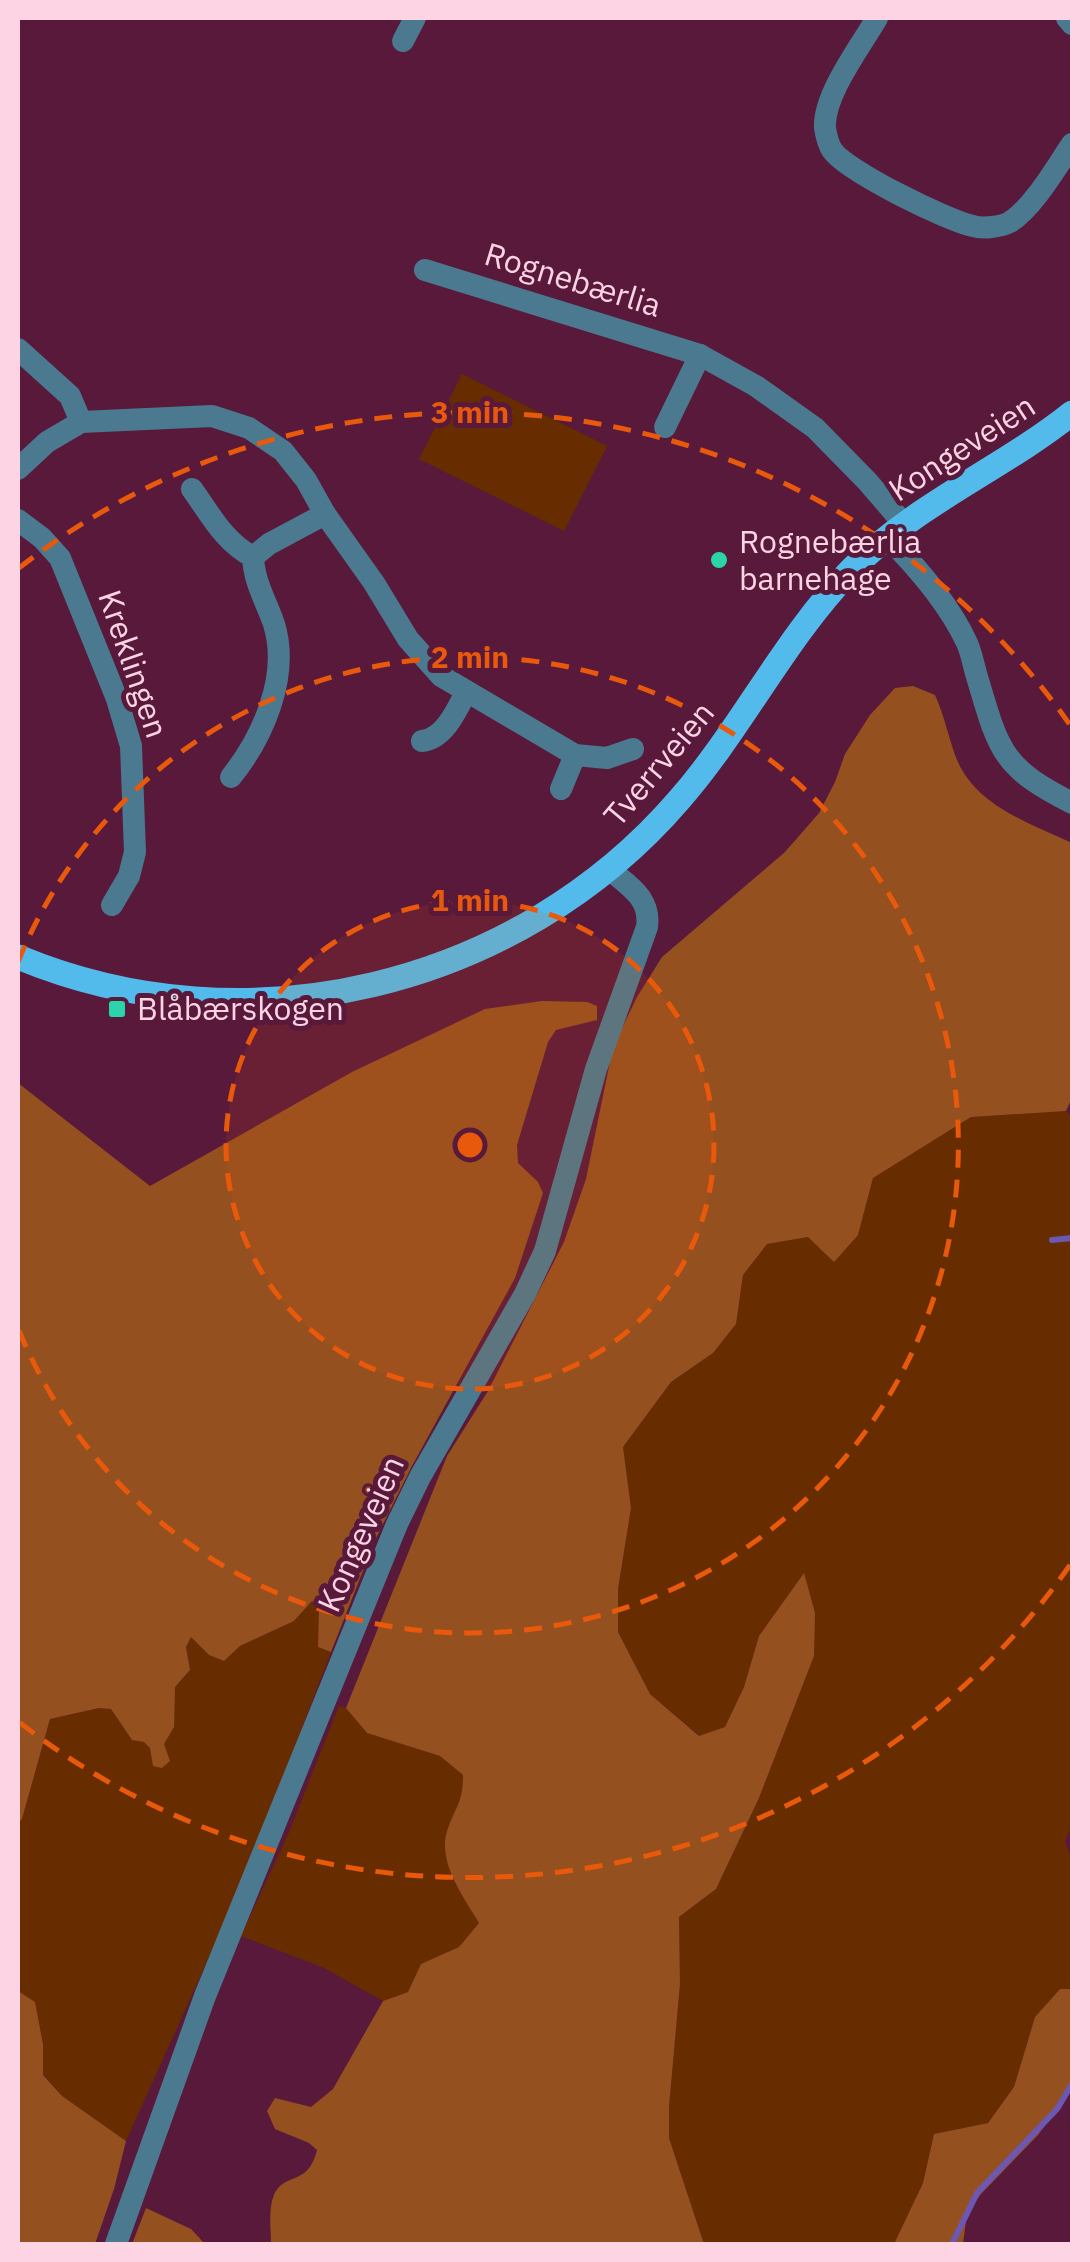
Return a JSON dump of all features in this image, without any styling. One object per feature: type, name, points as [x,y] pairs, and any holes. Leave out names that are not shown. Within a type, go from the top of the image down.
[{"type":"main road","name":"Kongeveien","points":[[895,530],[1005,462],[1072,413]]},
{"type":"main road","name":"Tverrveien","points":[[18,957],[96,984],[188,1000],[281,1001],[407,977],[495,942],[551,911],[609,869],[679,800],[815,611],[853,568],[895,530]]},
{"type":"street","points":[[403,41],[415,18]]},
{"type":"street","points":[[877,18],[826,112],[825,130],[832,150],[850,166],[918,203],[978,228],[1008,224],[1023,211],[1072,144]]},
{"type":"street","points":[[1066,18],[1072,24]]},
{"type":"street","name":"Rognebærlia","points":[[425,270],[700,355],[756,386],[815,428],[868,481],[895,530],[961,630],[1000,751],[1021,774],[1072,803]]},
{"type":"street","points":[[18,349],[70,396],[81,422]]},
{"type":"street","points":[[666,427],[700,355]]},
{"type":"street","points":[[18,469],[47,442],[81,422],[212,416],[249,428],[283,451],[306,480],[324,514],[374,583],[408,639],[441,676],[575,755],[607,758],[633,749]]},
{"type":"street","points":[[192,488],[222,533],[252,557],[278,642],[278,670],[252,751],[231,777]]},
{"type":"street","points":[[252,557],[324,514]]},
{"type":"street","name":"Kreklingen","points":[[18,520],[60,558],[117,699],[131,746],[134,852],[129,876],[112,905]]},
{"type":"street","points":[[422,742],[440,732],[466,692]]},
{"type":"street","points":[[560,789],[575,755]]},
{"type":"street","name":"Kongeveien","points":[[116,2244],[205,1996],[376,1572],[420,1477],[545,1252],[596,1068],[647,927],[649,914],[643,899],[609,869]]},
{"type":"shaded area","points":[[462,374],[607,446],[564,531],[419,459]]},
{"type":"shaded area","points":[[913,686],[935,695],[955,755],[975,787],[1004,810],[1072,843],[1072,1098],[1066,1111],[971,1117],[873,1178],[858,1235],[834,1262],[808,1237],[767,1244],[743,1275],[736,1324],[713,1353],[671,1382],[623,1447],[631,1508],[618,1589],[618,1632],[650,1694],[699,1736],[725,1727],[744,1687],[759,1636],[804,1573],[815,1613],[814,1656],[759,1798],[716,1889],[679,1917],[680,1984],[669,2138],[704,2244],[271,2244],[274,2195],[284,2183],[308,2169],[317,2150],[275,2129],[267,2111],[275,2098],[311,2107],[333,2089],[383,2001],[408,1992],[421,1964],[459,1947],[479,1923],[453,1878],[446,1853],[445,1840],[461,1797],[463,1775],[440,1756],[367,1733],[346,1708],[447,1456],[488,1391],[564,1242],[586,1179],[613,1047],[662,957],[785,852],[819,813],[845,754],[870,715],[895,688]]},
{"type":"shaded area","points":[[542,1001],[587,1002],[597,1006],[597,1020],[556,1030],[548,1042],[517,1145],[518,1163],[538,1182],[543,1193],[515,1278],[376,1538],[331,1652],[318,1647],[319,1606],[312,1601],[294,1621],[240,1646],[224,1661],[209,1655],[191,1637],[186,1647],[190,1670],[175,1687],[174,1727],[164,1744],[170,1761],[162,1768],[153,1766],[150,1748],[144,1742],[132,1740],[111,1709],[50,1719],[18,1823],[18,1083],[150,1186],[352,1072],[485,1009]]},
{"type":"shaded area","points":[[1066,1111],[1072,1116],[1072,1825],[1065,1842],[1072,1860],[1072,1989],[1060,1989],[1035,2017],[1014,2087],[988,2123],[934,2134],[923,2183],[894,2244],[704,2244],[669,2138],[680,1984],[679,1917],[716,1889],[759,1798],[814,1656],[803,1575],[759,1636],[744,1687],[725,1727],[700,1736],[650,1694],[618,1632],[618,1589],[631,1508],[623,1447],[671,1382],[713,1353],[736,1324],[743,1275],[767,1244],[858,1235],[873,1178],[971,1117]]},
{"type":"shaded area","points":[[312,1601],[319,1606],[318,1647],[331,1652],[242,1884],[126,2141],[62,2096],[43,2074],[43,2044],[35,2003],[18,1991],[18,1823],[50,1719],[111,1709],[132,1740],[144,1742],[150,1748],[160,1744],[173,1724],[175,1687],[190,1670],[186,1647],[191,1636],[209,1655],[224,1661],[240,1646],[294,1621]]},
{"type":"shaded area","points":[[339,1706],[346,1708],[367,1733],[440,1756],[463,1775],[463,1799],[447,1830],[455,1883],[479,1923],[459,1947],[421,1964],[408,1992],[383,2001],[324,1968],[241,1936],[290,1830]]},
{"type":"shaded area","points":[[1060,1989],[1072,1989],[1072,2088],[1038,2135],[967,2213],[963,2244],[894,2244],[923,2183],[934,2134],[988,2123],[1014,2087],[1035,2017]]},
{"type":"shaded area","points":[[18,1991],[35,2002],[43,2044],[43,2075],[62,2096],[126,2141],[95,2244],[18,2244]]},
{"type":"shaded area","points":[[146,2208],[191,2229],[205,2244],[132,2244]]},
{"type":"waterway","points":[[1052,1240],[1072,1238]]},
{"type":"waterway","points":[[952,2244],[977,2193],[1057,2109],[1072,2084]]},
{"type":"place","name":"Rognebærlia barnehage","points":[[719,560]]},
{"type":"place","name":"Blåbærskogen","points":[[117,1009]]}]
